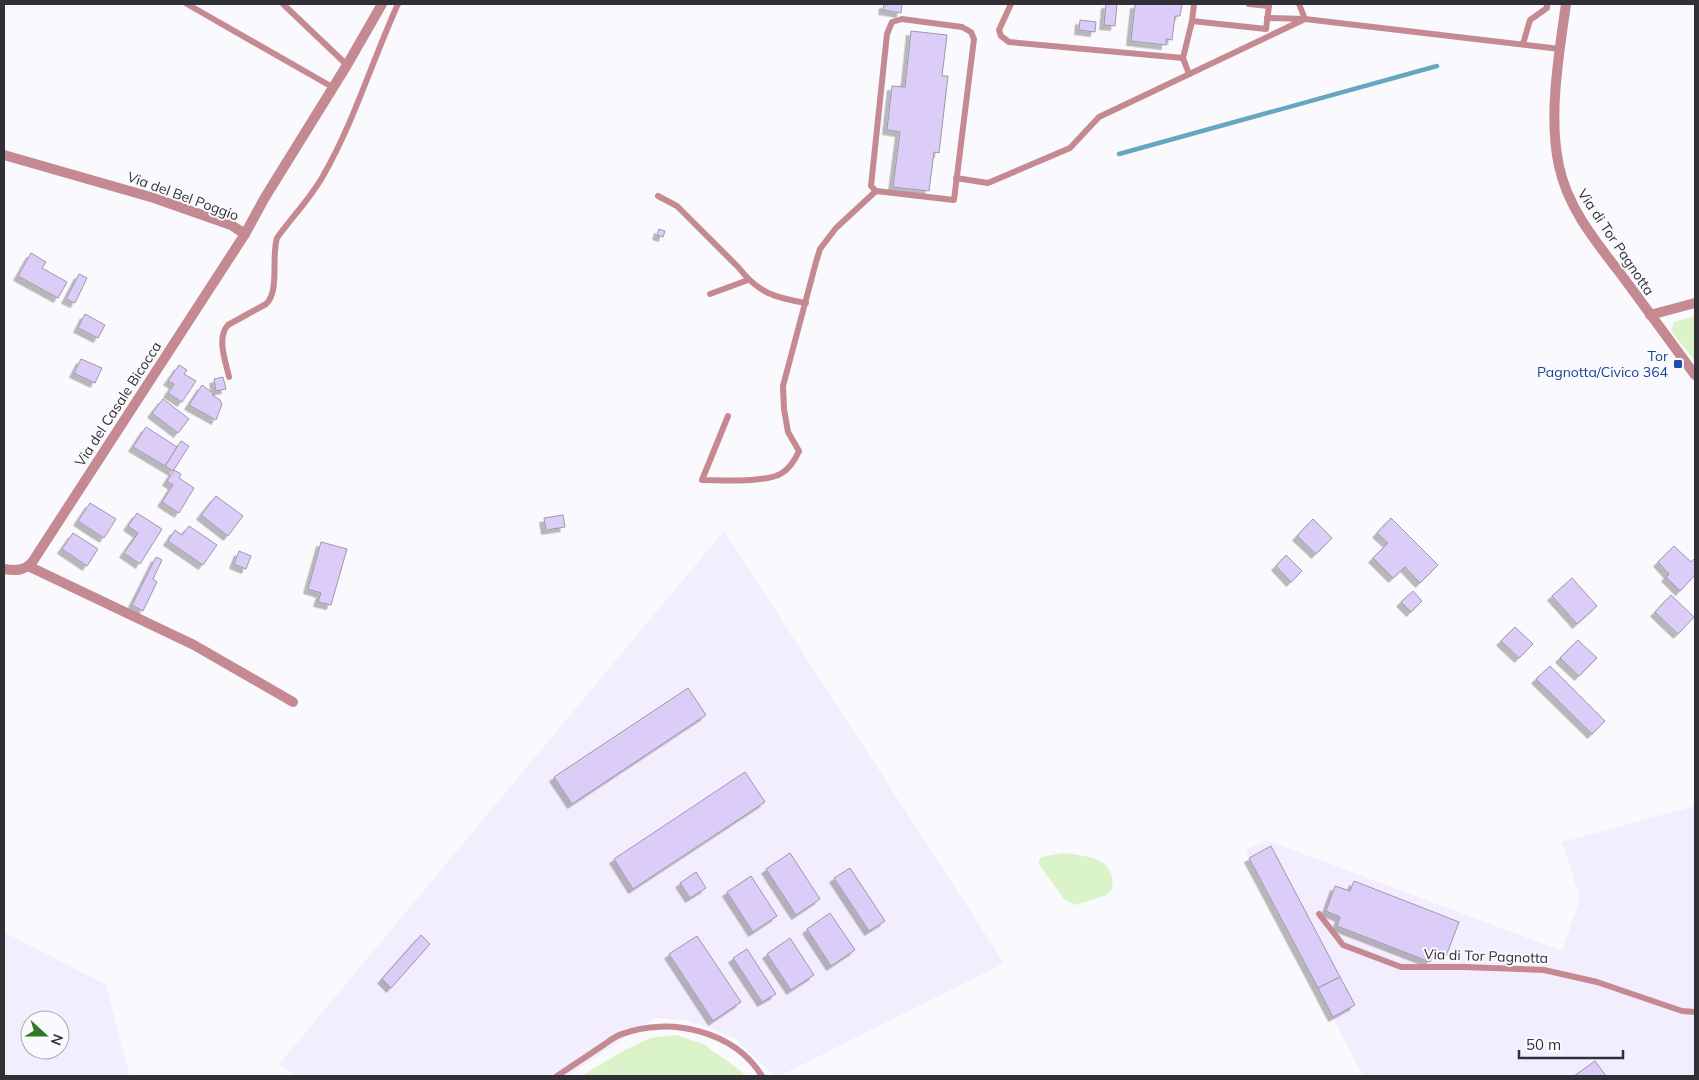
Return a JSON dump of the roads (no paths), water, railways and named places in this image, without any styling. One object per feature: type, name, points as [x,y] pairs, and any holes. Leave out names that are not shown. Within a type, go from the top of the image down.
[{"type":"street","name":"Via del Bel Poggio","points":[[4,155],[154,198],[231,225],[245,234],[264,199],[334,88],[382,4]]},
{"type":"street","name":"Via di Tor Pagnotta","points":[[1566,4],[1560,49],[1555,128],[1558,164],[1566,194],[1575,211],[1695,375]]},
{"type":"street","name":"Via del Casale Bicocca","points":[[28,566],[245,234]]},
{"type":"street","name":"Via di Tor Pagnotta","points":[[1650,315],[1695,303]]},
{"type":"street","points":[[4,569],[18,570],[28,566],[194,645],[293,702]]},
{"type":"lane","points":[[187,4],[334,88]]},
{"type":"lane","points":[[283,4],[347,65]]},
{"type":"lane","points":[[229,377],[222,340],[225,328],[271,300],[273,292],[274,246],[277,238],[311,195],[331,161],[358,103],[398,4]]},
{"type":"lane","points":[[1011,4],[1000,30],[1001,36],[1009,42],[1183,58]]},
{"type":"lane","points":[[1190,74],[1183,58],[1194,4]]},
{"type":"lane","points":[[1192,21],[1266,29],[1268,6],[1248,4]]},
{"type":"lane","points":[[1299,4],[1305,19]]},
{"type":"lane","points":[[1523,44],[1530,20],[1547,8],[1547,4]]},
{"type":"lane","points":[[1267,18],[1305,19],[1560,49]]},
{"type":"lane","points":[[902,19],[962,27],[971,32],[974,40],[954,200],[876,191],[871,186],[887,34],[892,22],[902,19]]},
{"type":"lane","points":[[956,178],[988,183],[1070,148],[1099,117],[1305,19]]},
{"type":"lane","points":[[728,416],[702,480],[766,478],[781,474],[795,460],[799,451],[788,432],[783,386],[820,249],[836,228],[876,191]]},
{"type":"lane","points":[[658,196],[677,206],[734,263],[748,280],[773,296],[806,303]]},
{"type":"lane","points":[[710,294],[748,280]]},
{"type":"lane","name":"Via di Tor Pagnotta","points":[[1319,914],[1342,945],[1401,967],[1544,970],[1597,982],[1682,1011],[1695,1012]]},
{"type":"lane","points":[[557,1076],[620,1034],[661,1025],[706,1033],[738,1050],[755,1065],[762,1076]]},
{"type":"waterway","points":[[1119,154],[1437,66]]},
{"type":"place","name":"Tor Pagnotta/Civico 364","points":[[1678,364]]}]
